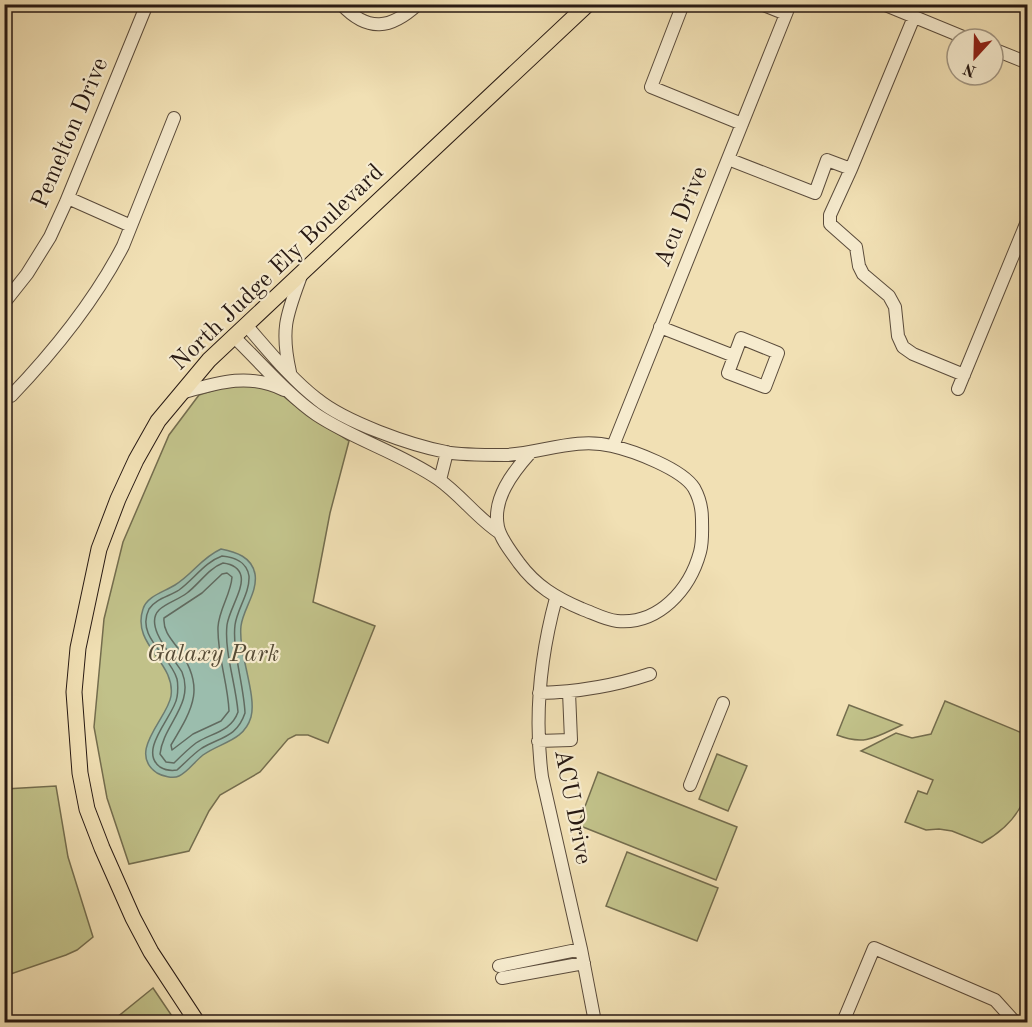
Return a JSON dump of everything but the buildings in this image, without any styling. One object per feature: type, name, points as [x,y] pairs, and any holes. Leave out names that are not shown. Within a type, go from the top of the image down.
[{"type":"main road","name":"North Judge Ely Boulevard","points":[[197,1023],[133,918],[87,809],[80,773],[74,692],[78,648],[99,549],[118,499],[158,421],[209,360],[588,4]]},
{"type":"street","points":[[4,10],[7,4]]},
{"type":"street","name":"Pemelton Drive","points":[[4,303],[27,274],[50,237],[147,4]]},
{"type":"street","points":[[341,4],[358,19],[373,24],[390,24],[406,15],[418,4]]},
{"type":"street","points":[[683,4],[651,87],[742,124]]},
{"type":"street","points":[[761,4],[788,9]]},
{"type":"street","points":[[883,4],[945,29]]},
{"type":"street","name":"Acu Drive","points":[[613,446],[788,9]]},
{"type":"street","points":[[914,17],[832,210],[830,224],[856,247],[858,266],[863,274],[889,296],[895,307],[898,336],[903,347],[913,354],[964,375]]},
{"type":"street","points":[[1005,54],[1028,63]]},
{"type":"street","points":[[11,396],[76,321],[114,264],[174,118]]},
{"type":"street","points":[[728,159],[815,193],[827,160],[851,169]]},
{"type":"street","points":[[68,198],[131,226]]},
{"type":"street","points":[[958,389],[1028,219]]},
{"type":"street","points":[[291,374],[285,348],[285,330],[289,310],[303,272]]},
{"type":"street","points":[[246,325],[317,400],[352,421],[407,441],[447,452],[504,455],[530,453],[565,444],[597,443],[613,446],[676,472],[694,488],[702,509],[702,538],[700,552],[688,578],[672,602],[645,618],[616,621],[556,598],[531,580],[510,551],[498,525],[502,494],[513,473],[530,453]]},
{"type":"street","points":[[660,327],[734,356]]},
{"type":"street","points":[[233,336],[315,414],[346,432],[402,457],[440,480],[485,523],[500,533]]},
{"type":"street","points":[[741,338],[778,352],[765,387],[728,373],[734,356],[741,338]]},
{"type":"street","points":[[181,393],[240,379],[261,381],[294,395]]},
{"type":"street","points":[[440,480],[447,452]]},
{"type":"street","name":"ACU Drive","points":[[556,598],[546,634],[539,693],[538,741],[542,777],[581,949],[595,1023]]},
{"type":"street","points":[[539,693],[569,692],[636,679],[650,674]]},
{"type":"street","points":[[538,741],[572,740],[569,692]]},
{"type":"street","points":[[690,785],[723,703]]},
{"type":"street","points":[[843,1023],[874,948],[995,1000],[1015,1023]]},
{"type":"street","points":[[581,949],[500,972],[584,963]]},
{"type":"green space","name":"Galaxy Park","points":[[248,384],[267,388],[282,395],[349,441],[330,513],[313,602],[375,626],[328,743],[308,735],[296,735],[288,739],[260,772],[220,795],[209,811],[189,851],[129,864],[107,798],[94,727],[104,619],[123,542],[169,435],[199,395],[224,387]]},
{"type":"green space","points":[[945,701],[1027,735],[1029,774],[1022,804],[1005,827],[982,843],[952,831],[926,830],[905,822],[918,791],[927,794],[933,780],[861,751],[896,733],[912,738],[931,734]]},
{"type":"green space","points":[[849,705],[902,725],[870,739],[855,740],[837,735]]},
{"type":"green space","points":[[717,754],[747,766],[728,811],[699,799]]},
{"type":"green space","points":[[598,772],[737,827],[716,880],[578,825]]},
{"type":"green space","points":[[56,786],[68,857],[93,937],[77,950],[66,955],[5,976],[5,789]]},
{"type":"green space","points":[[627,852],[718,888],[697,941],[606,906]]},
{"type":"green space","points":[[153,988],[176,1022],[113,1022],[116,1018]]},
{"type":"water","points":[[221,549],[247,559],[255,574],[254,587],[241,626],[242,648],[252,697],[251,717],[248,725],[237,736],[203,755],[182,774],[174,777],[165,776],[157,773],[149,765],[146,755],[151,735],[168,705],[171,684],[143,633],[141,622],[143,609],[148,601],[181,581],[208,557]]}]
